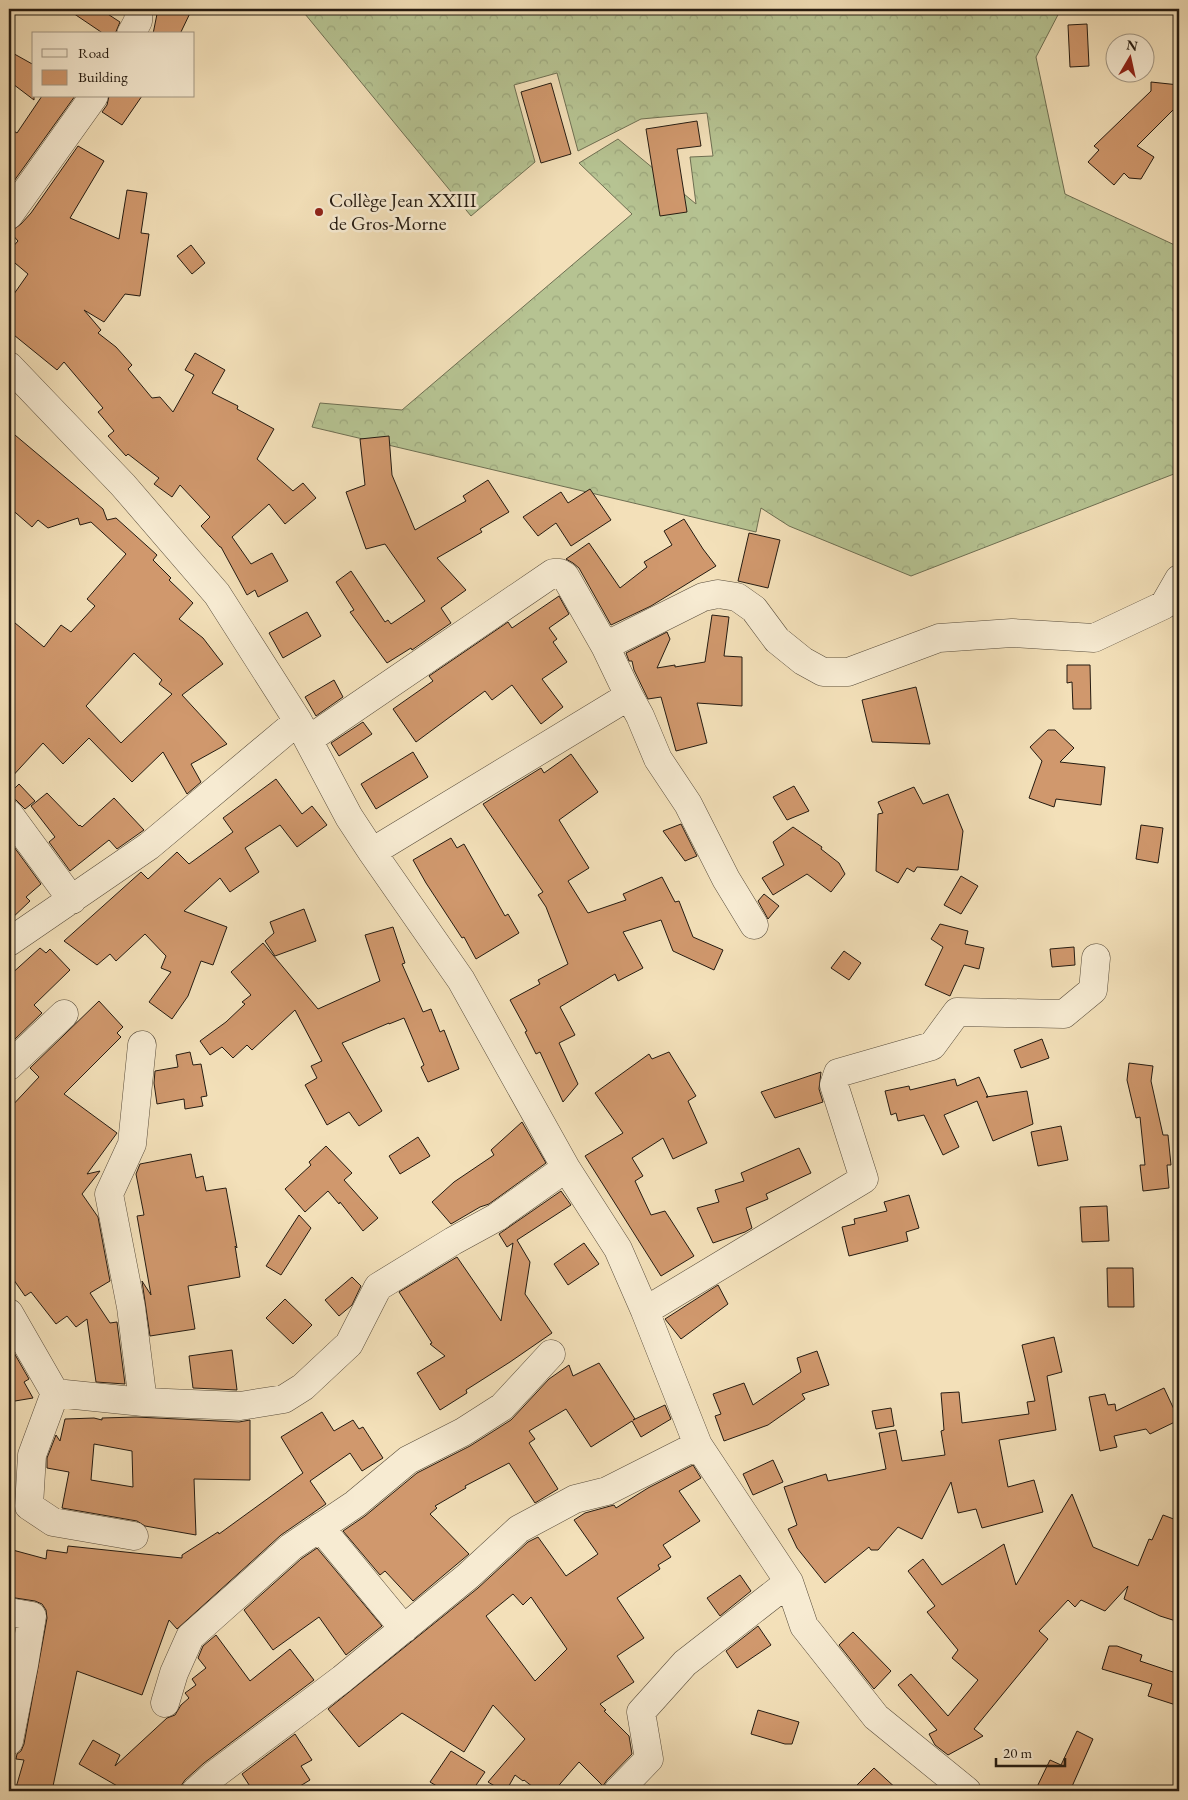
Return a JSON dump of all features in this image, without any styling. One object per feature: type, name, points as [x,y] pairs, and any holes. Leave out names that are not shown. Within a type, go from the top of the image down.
[{"type":"street","points":[[132,32],[138,21],[139,9]]},
{"type":"street","points":[[9,215],[93,98]]},
{"type":"street","points":[[9,366],[123,485],[217,594],[303,731],[349,817],[461,980],[566,1168],[618,1249],[645,1311],[698,1445],[789,1582],[804,1626],[876,1717],[967,1791]]},
{"type":"street","points":[[9,942],[149,846],[303,731],[553,573],[560,573],[564,576],[605,646],[640,716],[658,759],[688,804],[726,879],[754,926]]},
{"type":"street","points":[[605,646],[703,597],[718,594],[737,598],[754,609],[777,640],[803,661],[823,672],[848,672],[939,638],[1012,633],[1094,638],[1164,606],[1179,579]]},
{"type":"street","points":[[372,852],[629,696]]},
{"type":"street","points":[[9,814],[72,900]]},
{"type":"street","points":[[645,1311],[864,1179],[834,1085],[838,1073],[932,1046],[957,1012],[1064,1014],[1093,990],[1096,958]]},
{"type":"street","points":[[9,1066],[64,1014]]},
{"type":"street","points":[[142,1045],[132,1144],[110,1194],[131,1307],[143,1402]]},
{"type":"street","points":[[55,1393],[143,1402],[240,1406],[284,1399],[303,1387],[349,1344],[378,1287],[453,1241],[497,1217],[566,1168]]},
{"type":"street","points":[[9,1314],[55,1393]]},
{"type":"street","points":[[165,1703],[174,1674],[190,1637],[291,1547],[355,1504],[408,1460],[463,1432],[502,1407],[551,1354]]},
{"type":"street","points":[[55,1393],[32,1455],[29,1506],[53,1522],[134,1536]]},
{"type":"street","points":[[196,1791],[214,1775],[404,1629],[468,1576],[519,1529],[575,1499],[607,1491],[698,1445]]},
{"type":"street","points":[[320,1527],[404,1629]]},
{"type":"street","points":[[618,1791],[648,1759],[641,1712],[685,1663],[789,1582]]},
{"type":"street","points":[[9,1612],[32,1616],[9,1741]]},
{"type":"green space","points":[[325,9],[1061,9],[1036,57],[1065,194],[1179,247],[1179,472],[911,576],[789,526],[761,508],[756,532],[312,427],[320,403],[402,410],[632,214],[579,163],[618,139],[696,204],[690,157],[713,156],[707,113],[641,119],[578,151],[557,73],[514,85],[535,162],[471,216],[305,14]]},
{"type":"building","points":[[67,9],[100,9],[120,22],[116,32],[101,32]]},
{"type":"building","points":[[158,9],[192,9],[181,32],[153,32]]},
{"type":"building","points":[[1087,24],[1089,66],[1070,67],[1068,25]]},
{"type":"building","points":[[9,51],[32,64],[32,98],[34,100],[9,81]]},
{"type":"building","points":[[1151,82],[1179,85],[1179,111],[1173,110],[1137,146],[1154,157],[1141,179],[1129,178],[1124,173],[1114,185],[1088,162],[1099,150],[1094,146],[1151,91]]},
{"type":"building","points":[[551,83],[571,154],[541,163],[521,92]]},
{"type":"building","points":[[41,98],[74,98],[9,188],[9,128],[17,133]]},
{"type":"building","points":[[109,98],[141,98],[122,125],[102,112],[107,105]]},
{"type":"building","points":[[697,121],[701,146],[677,149],[687,212],[660,216],[646,129]]},
{"type":"building","points":[[78,146],[104,161],[70,218],[119,239],[127,190],[147,193],[141,233],[149,234],[140,296],[125,294],[104,322],[84,310],[101,330],[98,333],[116,347],[132,365],[128,369],[152,398],[160,397],[173,412],[194,375],[185,370],[195,353],[225,370],[212,393],[238,406],[237,409],[274,429],[257,459],[293,491],[303,483],[316,498],[285,524],[269,504],[232,537],[251,564],[272,553],[288,581],[258,597],[255,590],[247,595],[221,547],[201,526],[210,517],[180,485],[172,497],[154,484],[159,478],[128,454],[126,456],[108,436],[114,431],[98,412],[103,408],[64,362],[57,370],[9,331],[9,301],[28,274],[9,258],[9,251],[18,241],[10,232],[31,213]]},
{"type":"building","points":[[191,245],[205,263],[192,274],[177,256]]},
{"type":"building","points":[[9,430],[103,509],[107,520],[116,518],[157,555],[153,560],[171,578],[169,580],[193,603],[179,619],[203,638],[223,664],[182,695],[227,744],[191,764],[201,782],[187,794],[163,752],[132,782],[89,738],[63,764],[43,743],[9,780],[9,618],[44,647],[61,625],[71,632],[95,606],[87,599],[126,554],[91,522],[80,525],[78,518],[48,528],[38,520],[32,527],[9,507]],"holes":[[[134,653],[162,680],[159,684],[172,694],[121,743],[86,706]]]},
{"type":"building","points":[[389,436],[392,475],[415,530],[466,501],[463,496],[488,480],[509,512],[480,529],[482,532],[437,558],[466,590],[441,608],[451,623],[412,650],[411,648],[387,663],[350,612],[354,610],[336,582],[351,571],[385,622],[388,620],[391,624],[425,601],[385,544],[366,549],[346,492],[365,485],[360,439]]},
{"type":"building","points":[[590,489],[611,520],[571,546],[556,523],[538,536],[523,517],[561,492],[568,503]]},
{"type":"building","points":[[684,519],[716,566],[651,606],[611,625],[579,568],[566,559],[589,543],[620,588],[647,567],[644,562],[672,545],[664,531]]},
{"type":"building","points":[[749,533],[780,540],[768,588],[738,581]]},
{"type":"building","points":[[559,596],[569,614],[549,628],[557,639],[553,642],[567,662],[542,679],[563,707],[541,724],[512,685],[492,700],[485,691],[416,742],[393,709],[433,681],[429,676],[508,622],[512,628]]},
{"type":"building","points":[[307,612],[321,636],[283,658],[269,633]]},
{"type":"building","points":[[712,615],[729,617],[724,656],[742,657],[742,706],[697,703],[707,743],[676,751],[661,697],[648,699],[634,670],[632,661],[629,661],[626,653],[667,632],[670,639],[657,668],[705,662]]},
{"type":"building","points":[[1067,665],[1090,665],[1091,709],[1073,709],[1072,682],[1067,683]]},
{"type":"building","points":[[334,680],[343,697],[316,716],[305,697]]},
{"type":"building","points":[[916,687],[930,744],[872,742],[862,700]]},
{"type":"building","points":[[363,722],[372,734],[339,756],[331,743]]},
{"type":"building","points":[[1048,730],[1055,730],[1074,748],[1060,762],[1105,767],[1101,805],[1056,799],[1054,807],[1029,798],[1042,761],[1030,747]]},
{"type":"building","points":[[413,752],[428,777],[376,809],[361,784]]},
{"type":"building","points":[[571,754],[598,792],[559,820],[589,868],[568,881],[588,913],[626,900],[623,894],[662,877],[675,902],[679,901],[693,937],[723,950],[714,970],[673,951],[661,920],[623,932],[643,968],[618,981],[615,974],[560,1007],[575,1035],[559,1043],[578,1084],[563,1102],[540,1052],[536,1054],[525,1032],[527,1031],[510,1000],[540,984],[538,980],[568,964],[546,907],[538,895],[543,892],[483,804],[541,768],[544,773]]},
{"type":"building","points":[[276,779],[302,814],[312,806],[327,825],[297,847],[280,825],[245,848],[259,872],[230,892],[220,878],[184,911],[227,927],[213,965],[201,961],[188,996],[172,1019],[149,1002],[171,972],[161,968],[166,956],[145,934],[116,961],[110,954],[97,965],[64,941],[141,872],[148,879],[177,852],[189,864],[233,832],[223,818]]},
{"type":"building","points":[[19,784],[35,801],[25,809],[16,800],[9,799],[9,794]]},
{"type":"building","points":[[794,786],[809,811],[787,820],[773,797]]},
{"type":"building","points":[[914,787],[923,804],[948,794],[963,831],[958,870],[917,867],[914,872],[907,868],[898,883],[876,871],[878,814],[883,813],[878,802]]},
{"type":"building","points":[[47,793],[79,826],[82,827],[114,798],[144,830],[117,849],[109,840],[70,871],[49,842],[55,837],[31,806]]},
{"type":"building","points":[[681,824],[697,856],[685,861],[663,831]]},
{"type":"building","points":[[1141,825],[1163,828],[1158,863],[1136,859]]},
{"type":"building","points":[[793,827],[822,847],[821,849],[839,863],[845,874],[831,892],[807,874],[773,895],[762,878],[784,865],[773,842]]},
{"type":"building","points":[[451,838],[457,848],[464,844],[505,916],[508,914],[519,933],[476,959],[464,937],[462,938],[413,860]]},
{"type":"building","points":[[9,840],[41,884],[26,897],[30,901],[9,921]]},
{"type":"building","points":[[961,876],[978,886],[961,914],[944,905]]},
{"type":"building","points":[[764,894],[779,906],[768,919],[758,901]]},
{"type":"building","points":[[304,909],[316,941],[275,956],[265,941],[274,933],[270,922]]},
{"type":"building","points":[[940,924],[968,931],[965,944],[984,948],[979,969],[964,965],[950,996],[925,985],[943,947],[931,939]]},
{"type":"building","points":[[393,927],[405,963],[402,964],[423,1012],[431,1009],[440,1032],[444,1030],[459,1069],[428,1082],[421,1067],[424,1065],[404,1018],[389,1023],[342,1043],[382,1111],[359,1126],[349,1112],[327,1125],[305,1085],[317,1078],[311,1066],[322,1061],[295,1010],[252,1050],[247,1045],[233,1058],[222,1047],[210,1055],[200,1041],[226,1022],[245,1004],[242,1002],[251,995],[231,972],[263,943],[318,1009],[380,981],[365,935]]},
{"type":"building","points":[[1074,947],[1075,965],[1052,967],[1050,949]]},
{"type":"building","points":[[40,948],[46,953],[50,949],[70,970],[34,1005],[42,1013],[14,1040],[9,1033],[9,976]]},
{"type":"building","points":[[844,951],[861,963],[849,980],[831,968]]},
{"type":"building","points":[[99,1001],[123,1027],[117,1033],[121,1037],[64,1094],[117,1133],[87,1174],[100,1171],[82,1194],[98,1217],[110,1281],[90,1293],[110,1323],[117,1322],[125,1384],[96,1382],[87,1319],[76,1327],[67,1316],[56,1324],[31,1292],[25,1296],[9,1273],[9,1109],[39,1077],[30,1068]]},
{"type":"building","points":[[1042,1039],[1049,1058],[1021,1068],[1014,1050]]},
{"type":"building","points":[[190,1052],[193,1065],[201,1064],[207,1096],[201,1097],[203,1106],[185,1109],[184,1099],[157,1104],[154,1083],[155,1071],[178,1067],[176,1055]]},
{"type":"building","points":[[669,1052],[696,1096],[688,1101],[707,1143],[673,1159],[663,1138],[632,1158],[643,1176],[635,1181],[651,1215],[665,1211],[694,1256],[661,1276],[585,1156],[623,1133],[595,1093],[649,1054],[652,1059]]},
{"type":"building","points":[[1129,1063],[1153,1066],[1151,1081],[1163,1135],[1168,1135],[1171,1165],[1167,1165],[1169,1188],[1143,1191],[1140,1165],[1145,1165],[1140,1117],[1136,1118],[1127,1080]]},
{"type":"building","points":[[821,1072],[819,1089],[823,1102],[775,1118],[761,1092]]},
{"type":"building","points":[[979,1077],[988,1097],[1027,1091],[1033,1124],[993,1141],[977,1101],[944,1115],[959,1147],[943,1155],[924,1115],[898,1121],[896,1113],[891,1115],[885,1091],[909,1086],[910,1090],[955,1079],[957,1086]]},
{"type":"building","points":[[522,1122],[546,1163],[489,1204],[480,1207],[451,1224],[432,1202],[454,1182],[494,1155],[491,1150]]},
{"type":"building","points":[[1061,1126],[1068,1160],[1038,1166],[1031,1132]]},
{"type":"building","points":[[418,1137],[430,1156],[400,1174],[389,1156]]},
{"type":"building","points":[[326,1146],[352,1173],[344,1180],[378,1218],[363,1231],[340,1202],[339,1204],[328,1191],[305,1212],[285,1189],[311,1165],[309,1162]]},
{"type":"building","points":[[799,1148],[811,1173],[766,1194],[768,1199],[746,1208],[752,1228],[713,1243],[697,1208],[719,1202],[715,1190],[744,1181],[741,1173]]},
{"type":"building","points":[[191,1154],[196,1178],[203,1176],[206,1191],[226,1188],[237,1248],[235,1246],[240,1277],[188,1286],[195,1329],[150,1336],[142,1281],[151,1295],[137,1216],[144,1215],[136,1174],[140,1164]]},
{"type":"building","points":[[561,1191],[571,1205],[517,1240],[530,1262],[525,1294],[552,1333],[466,1390],[467,1393],[440,1410],[417,1373],[445,1356],[430,1344],[432,1343],[399,1292],[457,1257],[501,1321],[513,1243],[507,1247],[499,1234]]},
{"type":"building","points":[[909,1195],[919,1228],[906,1232],[908,1241],[849,1256],[842,1227],[855,1224],[854,1219],[887,1211],[884,1202]]},
{"type":"building","points":[[1107,1206],[1109,1241],[1082,1242],[1080,1207]]},
{"type":"building","points":[[299,1215],[311,1228],[281,1275],[266,1266]]},
{"type":"building","points":[[584,1243],[599,1264],[568,1285],[554,1264]]},
{"type":"building","points":[[1107,1268],[1133,1268],[1134,1307],[1108,1307]]},
{"type":"building","points":[[352,1277],[361,1286],[352,1305],[339,1316],[325,1300]]},
{"type":"building","points":[[718,1285],[728,1304],[681,1339],[665,1319]]},
{"type":"building","points":[[285,1299],[312,1325],[293,1344],[266,1318]]},
{"type":"building","points":[[1054,1337],[1062,1372],[1047,1376],[1056,1430],[999,1440],[1008,1487],[1034,1480],[1043,1512],[982,1528],[976,1509],[958,1513],[951,1482],[922,1539],[898,1527],[878,1550],[871,1550],[869,1547],[825,1583],[797,1548],[788,1529],[797,1525],[784,1487],[826,1474],[828,1481],[886,1469],[879,1433],[896,1430],[902,1461],[945,1455],[941,1431],[944,1430],[941,1393],[959,1392],[962,1423],[1029,1414],[1027,1402],[1035,1401],[1022,1345]]},
{"type":"building","points":[[9,1344],[29,1379],[24,1382],[33,1398],[9,1402]]},
{"type":"building","points":[[232,1350],[237,1390],[193,1388],[189,1356]]},
{"type":"building","points":[[817,1351],[829,1385],[802,1394],[805,1399],[768,1425],[724,1441],[715,1416],[721,1414],[713,1394],[744,1383],[753,1405],[801,1372],[797,1358]]},
{"type":"building","points":[[599,1363],[635,1419],[633,1420],[665,1405],[671,1419],[641,1437],[632,1421],[591,1447],[566,1409],[529,1431],[535,1439],[529,1443],[558,1489],[535,1503],[509,1463],[465,1486],[466,1488],[435,1506],[437,1508],[430,1514],[469,1554],[413,1601],[385,1571],[380,1575],[343,1531],[365,1516],[417,1473],[470,1446],[511,1420],[549,1379],[569,1365],[573,1376]]},
{"type":"building","points":[[1164,1388],[1179,1420],[1150,1434],[1146,1429],[1114,1436],[1117,1447],[1100,1451],[1089,1397],[1105,1394],[1108,1405],[1115,1404],[1116,1411]]},
{"type":"building","points":[[891,1408],[894,1426],[876,1429],[872,1411]]},
{"type":"building","points":[[322,1412],[334,1431],[353,1420],[359,1429],[363,1427],[383,1458],[362,1471],[350,1453],[310,1481],[326,1504],[281,1535],[177,1629],[169,1620],[142,1695],[77,1671],[52,1791],[15,1791],[24,1760],[16,1759],[24,1744],[47,1618],[46,1610],[42,1604],[9,1597],[9,1549],[46,1559],[47,1550],[67,1553],[68,1546],[182,1558],[182,1555],[218,1532],[219,1534],[303,1473],[281,1437]]},
{"type":"building","points":[[136,1417],[239,1422],[250,1420],[250,1480],[194,1479],[196,1535],[145,1526],[137,1521],[62,1508],[69,1472],[47,1468],[47,1458],[56,1435],[60,1441],[65,1419],[94,1418],[102,1420],[102,1418]],"holes":[[[94,1444],[132,1451],[133,1487],[91,1480]]]},
{"type":"building","points":[[773,1460],[783,1482],[753,1495],[743,1474]]},
{"type":"building","points":[[693,1465],[701,1478],[679,1491],[700,1521],[663,1545],[671,1557],[658,1565],[660,1569],[617,1598],[644,1638],[617,1656],[634,1682],[600,1704],[606,1710],[604,1711],[629,1736],[632,1754],[603,1786],[579,1762],[554,1791],[538,1791],[515,1775],[506,1791],[488,1782],[525,1739],[493,1705],[464,1752],[402,1713],[359,1747],[328,1709],[478,1588],[528,1542],[538,1537],[566,1576],[598,1554],[574,1520],[585,1513],[614,1505],[616,1508],[648,1488]],"holes":[[[513,1594],[523,1605],[531,1597],[567,1649],[535,1681],[486,1616]]]},
{"type":"building","points":[[1072,1494],[1093,1547],[1138,1566],[1149,1539],[1152,1540],[1163,1515],[1179,1521],[1179,1622],[1160,1616],[1124,1599],[1128,1586],[1105,1611],[1081,1600],[1075,1607],[1068,1600],[1039,1631],[1048,1639],[974,1729],[983,1736],[948,1755],[935,1745],[929,1734],[937,1730],[898,1685],[911,1674],[948,1716],[978,1680],[952,1658],[958,1650],[927,1612],[935,1606],[908,1571],[923,1559],[942,1585],[1004,1544],[1016,1585]]},
{"type":"building","points":[[317,1548],[382,1626],[346,1655],[319,1617],[273,1650],[244,1610],[301,1559]]},
{"type":"building","points":[[740,1575],[751,1591],[720,1616],[707,1598]]},
{"type":"building","points":[[758,1626],[771,1645],[737,1668],[726,1651]]},
{"type":"building","points":[[9,1628],[14,1629],[9,1661]]},
{"type":"building","points":[[853,1632],[891,1671],[874,1689],[839,1645]]},
{"type":"building","points":[[216,1635],[250,1681],[290,1649],[314,1680],[204,1763],[185,1780],[181,1786],[181,1791],[126,1791],[79,1764],[93,1740],[120,1755],[115,1766],[167,1718],[175,1715],[181,1705],[189,1698],[185,1693],[196,1685],[192,1679],[206,1668],[198,1658],[203,1646]]},
{"type":"building","points":[[1109,1646],[1117,1646],[1142,1655],[1140,1661],[1179,1674],[1179,1706],[1148,1696],[1152,1684],[1102,1669]]},
{"type":"building","points":[[758,1710],[799,1722],[792,1744],[785,1744],[751,1734]]},
{"type":"building","points":[[1077,1731],[1093,1739],[1070,1791],[1035,1791],[1050,1760],[1061,1765]]},
{"type":"building","points":[[295,1734],[312,1760],[301,1766],[310,1780],[292,1791],[253,1791],[242,1774]]},
{"type":"building","points":[[451,1751],[485,1772],[472,1791],[445,1791],[430,1782]]},
{"type":"building","points":[[874,1768],[899,1791],[851,1791]]},
{"type":"place","name":"Collège Jean XXIII de Gros-Morne","points":[[319,212]]}]
